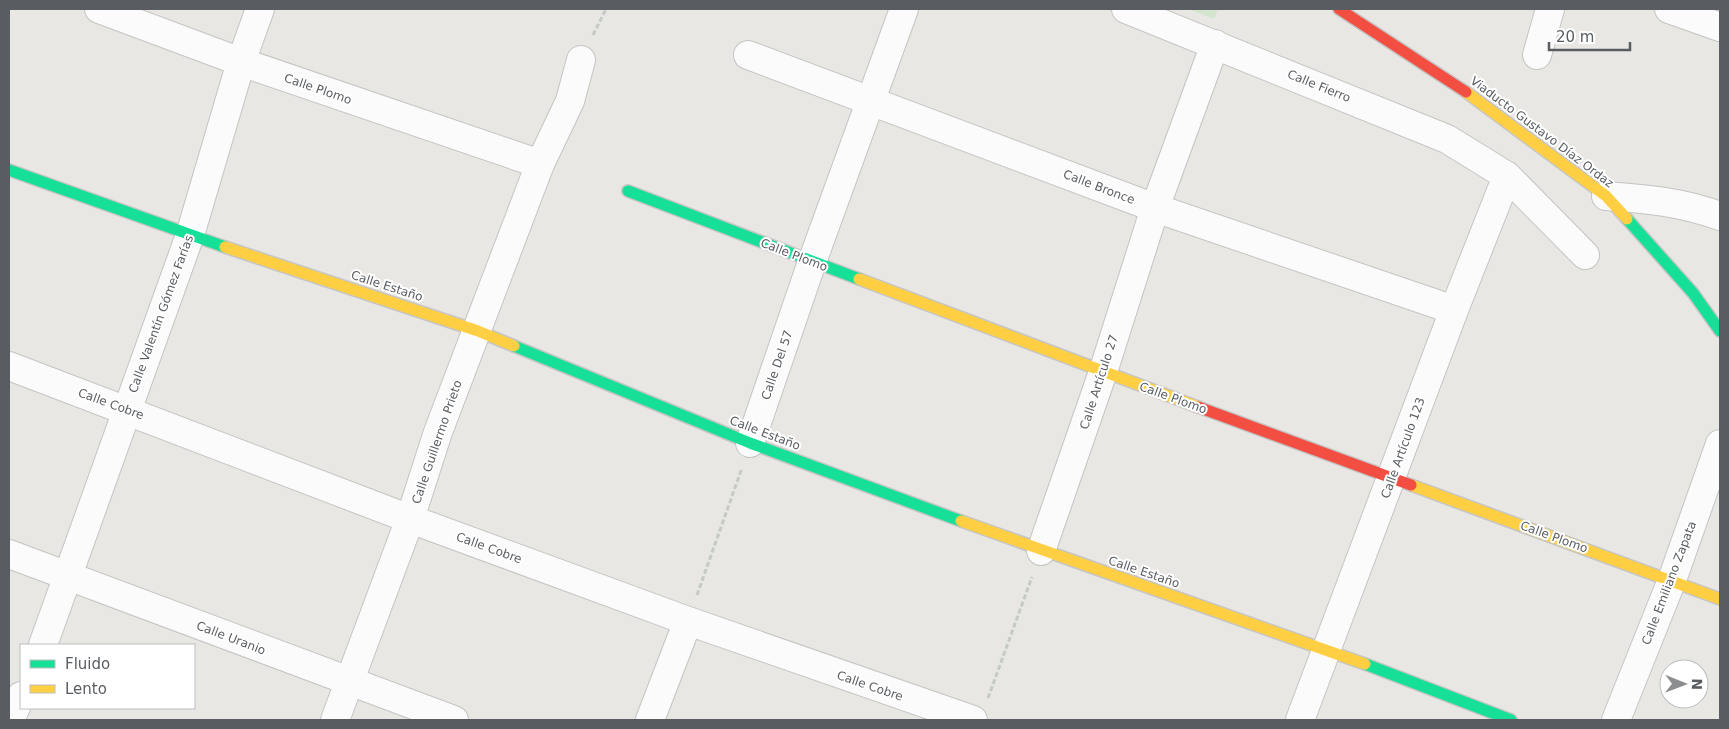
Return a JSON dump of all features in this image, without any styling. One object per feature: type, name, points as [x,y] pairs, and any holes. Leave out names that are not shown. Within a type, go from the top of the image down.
[{"type":"street","name":"Calle Plomo","points":[[99,9],[241,62],[540,164]]},
{"type":"street","name":"Calle Valentín Gómez Farías","points":[[43,644],[190,234],[241,62],[260,9]]},
{"type":"street","name":"Calle Del 57","points":[[750,444],[812,262],[904,9]]},
{"type":"street","name":"Calle Fierro","points":[[1126,9],[1447,139],[1507,176],[1586,255]]},
{"type":"street","name":"Viaducto Gustavo Díaz Ordaz","points":[[1340,9],[1450,80],[1606,196],[1693,293],[1720,331]]},
{"type":"street","points":[[1537,55],[1550,9]]},
{"type":"street","points":[[1669,9],[1720,27]]},
{"type":"street","name":"Calle Artículo 27","points":[[1041,551],[1103,372],[1155,208],[1215,44]]},
{"type":"street","name":"Calle Bronce","points":[[748,55],[1155,208],[1454,310]]},
{"type":"street","name":"Calle Guillermo Prieto","points":[[335,720],[410,519],[438,432],[540,164],[570,101],[581,60]]},
{"type":"street","name":"Calle Estaño","points":[[9,170],[190,234],[478,331],[750,444],[1041,551],[1325,649],[1511,720]]},
{"type":"street","name":"Calle Artículo 123","points":[[1300,720],[1325,649],[1507,176]]},
{"type":"street","name":"Calle Plomo","points":[[628,191],[1103,372],[1720,599]]},
{"type":"street","points":[[1606,196],[1659,199],[1694,207],[1720,216]]},
{"type":"street","name":"Calle Cobre","points":[[9,366],[127,409],[410,519],[688,621],[980,711]]},
{"type":"street","name":"Calle Emiliano Zapata","points":[[1616,720],[1672,580],[1719,448]]},
{"type":"street","name":"Calle Uranio","points":[[9,554],[349,683],[454,720]]},
{"type":"street","points":[[650,720],[688,621]]},
{"type":"street","points":[[10,720],[20,698]]},
{"type":"path","points":[[688,621],[750,444]]},
{"type":"path","points":[[980,711],[1041,551]]},
{"type":"green space","points":[[1188,9],[1218,9],[1214,19]]},
{"type":"traffic: fast","points":[[9,170],[225,247]]},
{"type":"traffic: fast","points":[[628,191],[859,279]]},
{"type":"traffic: fast","points":[[1627,219],[1693,293],[1720,331]]},
{"type":"traffic: fast","points":[[514,346],[750,443],[961,521]]},
{"type":"traffic: fast","points":[[1365,664],[1511,720]]},
{"type":"traffic: slow","points":[[1466,92],[1606,196],[1627,219]]},
{"type":"traffic: slow","points":[[225,247],[478,331],[514,346]]},
{"type":"traffic: slow","points":[[859,279],[1198,407]]},
{"type":"traffic: slow","points":[[1411,485],[1720,599]]},
{"type":"traffic: slow","points":[[961,521],[1365,664]]},
{"type":"traffic: jam","points":[[1339,9],[1466,92]]},
{"type":"traffic: jam","points":[[1198,407],[1411,485]]}]
